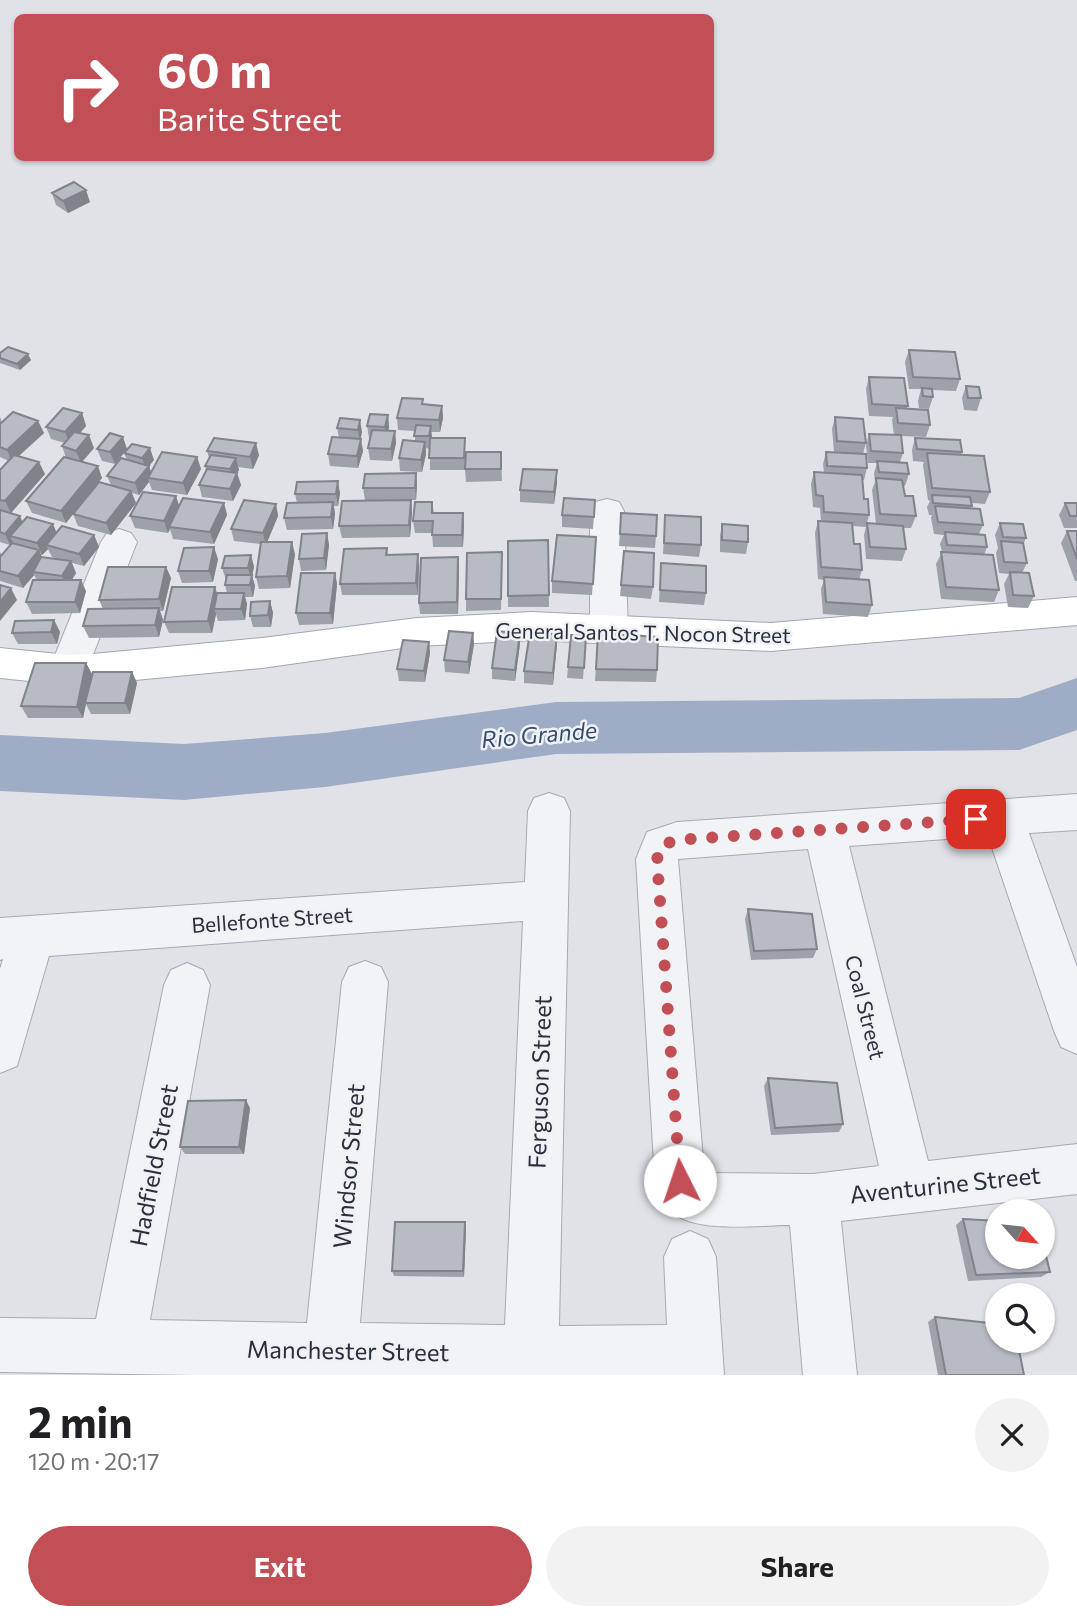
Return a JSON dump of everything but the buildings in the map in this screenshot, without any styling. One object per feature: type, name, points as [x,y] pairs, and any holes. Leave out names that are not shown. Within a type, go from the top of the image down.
[{"type":"main road","name":"General Santos T. Nocon Street","points":[[0,663],[68,670],[262,653],[417,632],[532,626],[771,637],[1077,611]]},
{"type":"street","points":[[607,511],[609,630]]},
{"type":"street","points":[[68,670],[120,542]]},
{"type":"street","name":"Ferguson Street","points":[[531,1353],[549,811]]},
{"type":"street","points":[[824,829],[1077,812]]},
{"type":"street","points":[[1002,817],[1077,1031]]},
{"type":"street","name":"Aventurine Street","points":[[824,829],[677,840],[662,845],[657,859],[680,1181],[694,1197],[717,1200],[813,1199],[1077,1169]]},
{"type":"street","name":"Coal Street","points":[[824,829],[909,1186]]},
{"type":"street","name":"Bellefonte Street","points":[[16,937],[544,900]]},
{"type":"street","points":[[0,1050],[16,937]]},
{"type":"street","name":"Windsor Street","points":[[331,1350],[365,982]]},
{"type":"street","name":"Hadfield Street","points":[[118,1346],[187,985]]},
{"type":"street","points":[[813,1199],[830,1375]]},
{"type":"street","points":[[690,1257],[696,1364]]},
{"type":"street","name":"Manchester Street","points":[[0,1346],[531,1353],[696,1364]]},
{"type":"waterway","name":"Rio Grande","points":[[0,763],[184,772],[325,760],[556,728],[1019,724],[1077,704]]},
{"type":"route","points":[[680,1181],[657,859],[662,845],[677,840],[976,819]]}]
